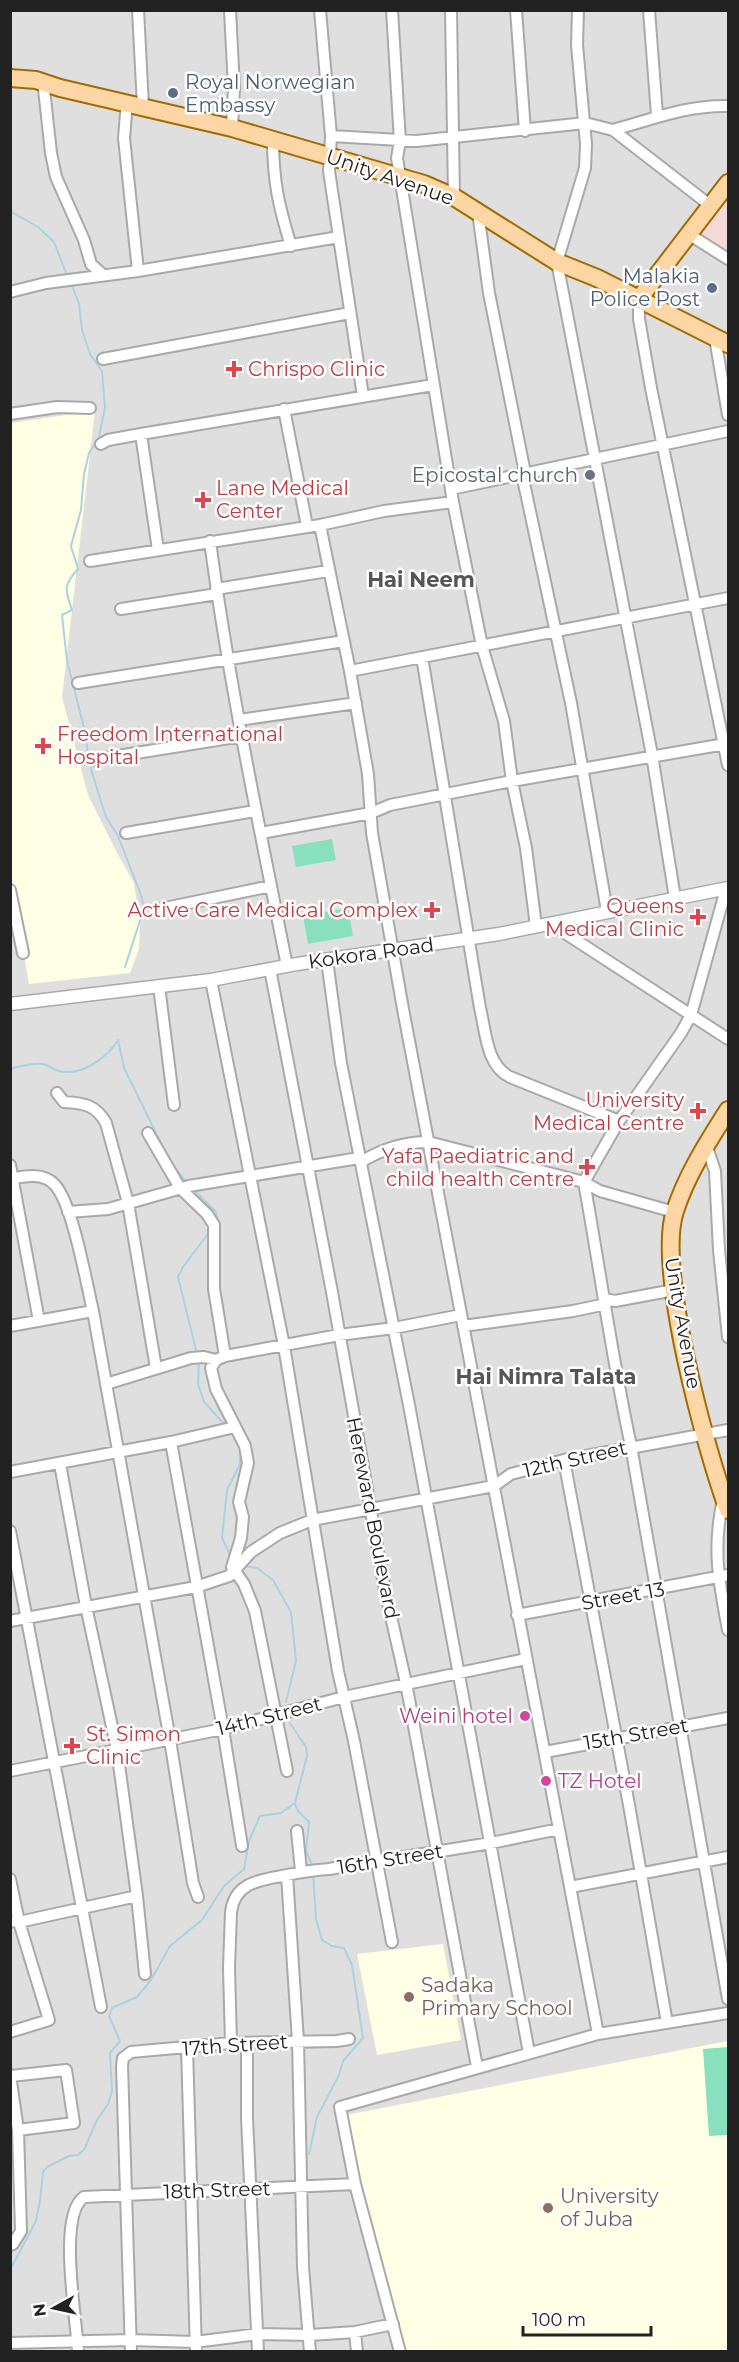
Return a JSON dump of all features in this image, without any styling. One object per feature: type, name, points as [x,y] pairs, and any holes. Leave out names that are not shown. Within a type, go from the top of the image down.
[{"type":"main road","name":"Unity Avenue","points":[[10,78],[36,80],[52,88]]},
{"type":"main road","name":"Unity Avenue","points":[[10,89],[52,88],[135,104],[232,128],[401,177],[454,197],[557,262],[597,278],[722,341]]},
{"type":"main road","points":[[639,299],[729,183]]},
{"type":"main road","name":"Unity Avenue","points":[[726,1503],[705,1433],[685,1352],[674,1290],[670,1246],[674,1212],[691,1172],[706,1144],[729,1110]]},
{"type":"street","points":[[138,10],[135,104],[124,138],[138,271]]},
{"type":"street","points":[[230,10],[234,77],[232,128]]},
{"type":"street","points":[[320,10],[331,136],[329,171],[363,396]]},
{"type":"street","points":[[392,10],[399,141],[397,158],[453,502],[482,646],[504,721],[512,781],[526,848],[536,926]]},
{"type":"street","points":[[451,10],[454,197]]},
{"type":"street","points":[[516,10],[525,130]]},
{"type":"street","points":[[578,10],[577,45],[585,123],[585,168],[557,262],[652,755],[675,898]]},
{"type":"street","points":[[649,10],[657,115]]},
{"type":"street","points":[[52,88],[48,134],[56,177],[81,232],[91,264],[103,274]]},
{"type":"street","points":[[613,130],[657,115],[714,106],[729,106]]},
{"type":"street","points":[[331,136],[399,141],[452,138],[585,123],[613,130],[711,206]]},
{"type":"street","points":[[273,140],[276,196],[291,246]]},
{"type":"street","points":[[478,213],[489,293],[557,629],[607,912]]},
{"type":"street","points":[[690,235],[729,259]]},
{"type":"street","points":[[10,292],[46,283],[138,271],[339,237]]},
{"type":"street","points":[[639,299],[639,319],[662,446],[671,478],[729,765]]},
{"type":"street","points":[[103,359],[350,313]]},
{"type":"street","points":[[722,341],[729,415]]},
{"type":"street","points":[[102,444],[108,440],[141,434],[433,385]]},
{"type":"street","points":[[10,414],[57,407],[90,408]]},
{"type":"street","points":[[284,409],[307,526]]},
{"type":"street","points":[[451,489],[729,431]]},
{"type":"street","points":[[141,434],[158,550]]},
{"type":"street","points":[[90,561],[320,525],[384,511],[453,502]]},
{"type":"street","points":[[320,525],[356,703],[368,774],[372,833],[428,1142],[598,2034]]},
{"type":"street","points":[[210,541],[255,811],[287,966]]},
{"type":"street","points":[[121,609],[328,571]]},
{"type":"street","points":[[350,671],[557,629],[729,598]]},
{"type":"street","points":[[78,683],[344,641]]},
{"type":"street","points":[[422,657],[447,795],[480,1008],[494,1064],[500,1072],[619,1121]]},
{"type":"street","points":[[239,720],[356,703]]},
{"type":"street","points":[[93,760],[242,736]]},
{"type":"street","points":[[261,833],[371,813],[390,805],[512,781],[725,744]]},
{"type":"street","points":[[126,833],[255,811]]},
{"type":"street","points":[[160,909],[271,886]]},
{"type":"street","points":[[727,889],[691,1015],[681,1033],[619,1121],[584,1182],[605,1301],[613,1365],[631,1446],[729,1999]]},
{"type":"street","name":"Kokora Road","points":[[10,1004],[211,980],[287,966],[469,939],[727,889]]},
{"type":"street","points":[[10,890],[23,953]]},
{"type":"street","points":[[551,924],[729,1039]]},
{"type":"street","points":[[327,960],[337,1038],[394,1328],[529,2053]]},
{"type":"street","name":"Hereward Boulevard","points":[[270,969],[385,1590],[406,1683],[477,2067]]},
{"type":"street","points":[[211,980],[284,1346],[344,1697],[392,1942]]},
{"type":"street","points":[[159,986],[174,1105]]},
{"type":"street","points":[[57,1093],[64,1102],[91,1106],[100,1113],[106,1124],[128,1203],[156,1368]]},
{"type":"street","points":[[148,1133],[180,1188],[207,1214],[214,1225],[216,1234],[213,1278],[220,1358],[211,1368],[225,1409],[245,1446],[248,1463],[239,1502],[243,1517],[241,1538],[232,1574]]},
{"type":"street","points":[[68,1212],[108,1209],[180,1188],[360,1160],[395,1146],[414,1142],[428,1142],[584,1182],[600,1191],[674,1212]]},
{"type":"street","points":[[706,1144],[715,1171],[724,1247],[729,1337]]},
{"type":"street","points":[[10,1165],[39,1321]]},
{"type":"street","points":[[12,1179],[24,1176],[44,1177],[55,1184],[68,1212],[93,1311],[171,1740],[193,1883],[198,1897]]},
{"type":"street","points":[[463,1326],[674,1290]]},
{"type":"street","points":[[10,1326],[93,1311]]},
{"type":"street","points":[[106,1384],[198,1357],[220,1358],[461,1315]]},
{"type":"street","points":[[10,1472],[171,1442],[235,1427]]},
{"type":"street","name":"12th Street","points":[[232,1574],[251,1552],[280,1533],[312,1520],[494,1486],[511,1474],[564,1460],[729,1430]]},
{"type":"street","points":[[171,1442],[242,1846]]},
{"type":"street","points":[[564,1460],[617,1737],[667,2023]]},
{"type":"street","points":[[60,1464],[86,1606],[117,1750],[145,1974]]},
{"type":"street","points":[[726,1503],[716,1538],[729,1630]]},
{"type":"street","points":[[10,1531],[101,2007]]},
{"type":"street","points":[[10,1621],[196,1587],[232,1574]]},
{"type":"street","points":[[232,1574],[244,1584],[255,1611],[287,1771]]},
{"type":"street","name":"Street 13","points":[[517,1616],[723,1576]]},
{"type":"street","name":"14th Street","points":[[10,1771],[223,1729],[344,1697],[526,1659]]},
{"type":"street","name":"15th Street","points":[[544,1752],[729,1718]]},
{"type":"street","name":"16th Street","points":[[231,2043],[229,1968],[232,1904],[244,1886],[258,1879],[301,1871],[491,1843],[559,1829]]},
{"type":"street","points":[[297,1831],[301,1871]]},
{"type":"street","points":[[570,1887],[729,1857]]},
{"type":"street","points":[[287,1875],[298,2042],[303,2267],[310,2352]]},
{"type":"street","points":[[10,1879],[15,1922],[50,2020],[10,2032]]},
{"type":"street","points":[[15,1922],[137,1896]]},
{"type":"street","points":[[400,2352],[355,2184],[340,2107],[598,2034],[729,2013]]},
{"type":"street","name":"17th Street","points":[[126,2193],[122,2066],[123,2058],[131,2052],[231,2043],[349,2039]]},
{"type":"street","points":[[247,2043],[247,2118],[258,2352]]},
{"type":"street","points":[[187,2048],[196,2347]]},
{"type":"street","points":[[10,2244],[14,2244],[21,2231],[18,2130],[10,2076],[66,2070],[74,2123],[18,2130]]},
{"type":"street","name":"18th Street","points":[[78,2347],[71,2281],[70,2233],[72,2219],[80,2199],[90,2195],[126,2193],[355,2184]]},
{"type":"street","points":[[126,2193],[131,2346]]},
{"type":"street","points":[[17,2346],[196,2347],[258,2334],[310,2335],[355,2332],[393,2324]]},
{"type":"street","points":[[355,2332],[357,2352]]},
{"type":"shaded area","points":[[11,11],[728,11],[728,2351],[11,2351]]},
{"type":"shaded area","points":[[728,198],[728,255],[701,233]]},
{"type":"shaded area","name":"Freedom International Hospital","points":[[95,411],[62,697],[88,795],[134,883],[140,922],[139,949],[130,973],[29,984],[10,875],[10,423]]},
{"type":"shaded area","name":"Sadaka Primary School","points":[[443,1944],[461,2040],[377,2055],[357,1954]]},
{"type":"shaded area","name":"University of Juba","points":[[728,2041],[728,2351],[405,2351],[360,2181],[346,2115]]},
{"type":"green space","points":[[332,839],[336,860],[296,867],[292,846]]},
{"type":"green space","points":[[348,908],[353,936],[308,944],[303,916]]},
{"type":"green space","points":[[728,2047],[728,2135],[709,2136],[703,2049]]},
{"type":"waterway","points":[[10,211],[38,227],[54,242],[68,278]]},
{"type":"waterway","points":[[71,283],[79,304],[82,330],[90,354],[102,371],[105,408],[99,437],[89,453],[84,474],[81,510],[71,546],[78,569],[70,579],[67,588],[72,610],[62,615],[67,661],[84,728],[90,766],[106,817],[118,836],[144,908],[125,967]]},
{"type":"waterway","points":[[118,1040],[124,1068],[165,1151]]},
{"type":"waterway","points":[[10,1069],[43,1064],[60,1071],[76,1071],[97,1062],[118,1040]]},
{"type":"waterway","points":[[174,1167],[187,1183]]},
{"type":"waterway","points":[[193,1189],[216,1212],[217,1221]]},
{"type":"waterway","points":[[197,1354],[178,1277],[210,1231]]},
{"type":"waterway","points":[[199,1362],[198,1384],[204,1402],[225,1425]]},
{"type":"waterway","points":[[230,1555],[222,1538],[227,1490],[239,1466],[241,1452]]},
{"type":"waterway","points":[[243,1566],[257,1568],[273,1580],[291,1612],[296,1661],[286,1702]]},
{"type":"waterway","points":[[10,2270],[36,2221],[43,2172],[47,2167],[69,2156],[78,2155],[84,2150],[97,2120],[108,2104],[112,2091],[110,2053],[120,2041],[109,2016],[112,2008],[137,1997],[151,1980],[170,1946],[202,1920],[224,1886],[244,1869],[249,1841],[260,1816],[281,1813],[295,1803],[307,1756],[306,1747],[290,1723]]},
{"type":"waterway","points":[[295,1804],[298,1811],[309,1822],[306,1851],[313,1867]]},
{"type":"waterway","points":[[309,2154],[317,2117],[339,2075],[343,2061],[363,2038],[352,1965],[344,1948],[332,1946],[322,1940],[316,1919],[313,1873]]},
{"type":"place","name":"Royal Norwegian Embassy","points":[[173,93]]},
{"type":"place","name":"Malakia Police Post","points":[[712,288]]},
{"type":"place","name":"Chrispo Clinic","points":[[234,369]]},
{"type":"place","name":"Epicostal church","points":[[590,475]]},
{"type":"place","name":"Lane Medical Center","points":[[203,500]]},
{"type":"place","name":"Freedom International Hospital","points":[[43,746]]},
{"type":"place","name":"Active Care Medical Complex","points":[[432,910]]},
{"type":"place","name":"Queens Medical Clinic","points":[[698,917]]},
{"type":"place","name":"University Medical Centre","points":[[698,1111]]},
{"type":"place","name":"Yafa Paediatric and child health centre","points":[[587,1167]]},
{"type":"place","name":"Weini hotel","points":[[525,1716]]},
{"type":"place","name":"St. Simon Clinic","points":[[72,1746]]},
{"type":"place","name":"TZ Hotel","points":[[546,1781]]},
{"type":"place","name":"Sadaka Primary School","points":[[409,1997]]},
{"type":"place","name":"University of Juba","points":[[548,2208]]},
{"type":"district","name":"Hai Neem","points":[[421,580]]},
{"type":"district","name":"Hai Nimra Talata","points":[[546,1377]]}]
